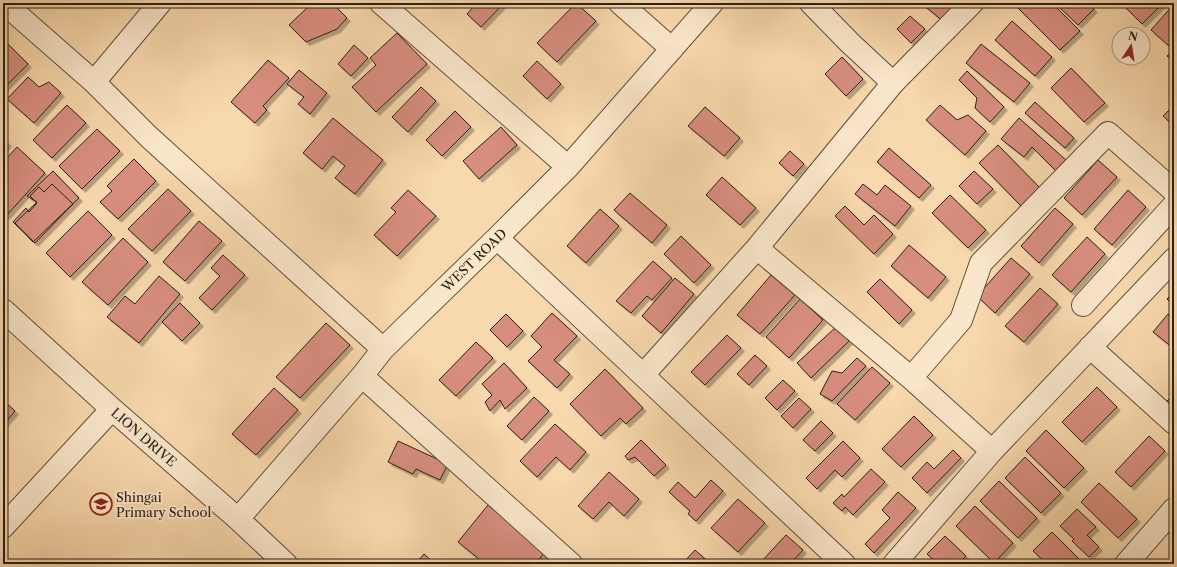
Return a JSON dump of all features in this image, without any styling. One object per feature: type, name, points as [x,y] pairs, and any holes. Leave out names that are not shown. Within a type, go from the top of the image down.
[{"type":"street","points":[[4,3],[94,82],[149,137],[383,349]]},
{"type":"street","points":[[94,82],[160,3]]},
{"type":"street","points":[[381,3],[568,166]]},
{"type":"street","points":[[620,3],[672,49]]},
{"type":"street","name":"WEST ROAD","points":[[238,519],[362,376],[383,349],[497,238],[568,166],[712,3]]},
{"type":"street","points":[[811,3],[850,44],[893,83]]},
{"type":"street","points":[[643,375],[757,248],[893,83],[972,3]]},
{"type":"street","points":[[911,378],[961,320],[981,263],[1108,133],[1174,191]]},
{"type":"street","points":[[1083,305],[1174,205]]},
{"type":"street","points":[[497,238],[844,564]]},
{"type":"street","points":[[757,248],[911,378],[992,451]]},
{"type":"street","points":[[894,564],[992,451],[1174,259]]},
{"type":"street","name":"LION DRIVE","points":[[3,310],[112,409],[238,519],[286,564]]},
{"type":"street","points":[[1090,348],[1174,423]]},
{"type":"street","points":[[362,376],[571,564]]},
{"type":"street","points":[[3,527],[112,409]]},
{"type":"street","points":[[1126,564],[1174,509]]},
{"type":"building","points":[[312,3],[332,3],[347,18],[337,29],[306,42],[289,25]]},
{"type":"building","points":[[477,3],[504,3],[481,27],[467,14]]},
{"type":"building","points":[[576,3],[596,21],[557,62],[537,43]]},
{"type":"building","points":[[921,3],[958,3],[944,22]]},
{"type":"building","points":[[1019,3],[1052,3],[1080,31],[1060,50],[1016,6]]},
{"type":"building","points":[[1055,3],[1088,3],[1094,9],[1078,25]]},
{"type":"building","points":[[1121,3],[1163,3],[1142,24]]},
{"type":"building","points":[[1174,4],[1174,41],[1169,46],[1151,30]]},
{"type":"building","points":[[910,16],[925,29],[911,43],[897,29]]},
{"type":"building","points":[[1012,21],[1052,57],[1035,76],[995,40]]},
{"type":"building","points":[[397,33],[427,64],[376,112],[352,87],[376,65],[370,58]]},
{"type":"building","points":[[7,43],[28,64],[3,89],[3,47]]},
{"type":"building","points":[[981,44],[1030,83],[1014,102],[966,63]]},
{"type":"building","points":[[354,45],[368,58],[351,76],[338,64]]},
{"type":"building","points":[[1174,49],[1174,63],[1167,56]]},
{"type":"building","points":[[842,57],[863,79],[846,96],[825,74]]},
{"type":"building","points":[[268,60],[289,78],[263,106],[267,110],[255,123],[231,102]]},
{"type":"building","points":[[537,61],[561,84],[547,99],[523,76]]},
{"type":"building","points":[[1071,68],[1105,103],[1084,122],[1051,88]]},
{"type":"building","points":[[299,70],[327,93],[310,114],[298,104],[304,97],[287,84]]},
{"type":"building","points":[[967,71],[1004,107],[990,122],[975,108],[977,98],[959,80]]},
{"type":"building","points":[[28,77],[39,87],[49,82],[61,93],[34,123],[7,99]]},
{"type":"building","points":[[421,87],[436,101],[408,132],[392,117]]},
{"type":"building","points":[[1035,102],[1074,138],[1065,148],[1025,113]]},
{"type":"building","points":[[67,105],[86,123],[52,158],[33,140]]},
{"type":"building","points":[[940,105],[957,120],[968,115],[986,131],[965,155],[926,120]]},
{"type":"building","points":[[1174,105],[1174,126],[1163,116]]},
{"type":"building","points":[[705,107],[740,138],[724,156],[688,126]]},
{"type":"building","points":[[455,111],[471,127],[442,156],[426,140]]},
{"type":"building","points":[[333,118],[383,160],[355,194],[335,178],[345,166],[333,156],[322,169],[303,153]]},
{"type":"building","points":[[1019,118],[1067,161],[1057,172],[1032,147],[1024,157],[1001,139]]},
{"type":"building","points":[[501,127],[517,145],[479,179],[463,161]]},
{"type":"building","points":[[97,129],[120,151],[82,189],[59,166]]},
{"type":"building","points":[[3,139],[8,143],[3,150]]},
{"type":"building","points":[[998,145],[1041,189],[1022,207],[979,163]]},
{"type":"building","points":[[17,147],[45,173],[6,216],[3,214],[3,162]]},
{"type":"building","points":[[889,148],[931,185],[919,198],[877,162]]},
{"type":"building","points":[[790,151],[804,164],[793,176],[779,163]]},
{"type":"building","points":[[134,159],[156,181],[118,219],[100,202],[112,191],[107,186]]},
{"type":"building","points":[[1098,160],[1117,177],[1082,215],[1064,198]]},
{"type":"building","points":[[53,171],[79,198],[33,242],[15,223],[37,202],[27,196]]},
{"type":"building","points":[[974,171],[993,189],[977,204],[959,186]]},
{"type":"building","points":[[722,177],[756,208],[740,225],[706,195]]},
{"type":"building","points":[[52,184],[73,204],[35,243],[13,222],[26,208],[29,212],[37,203],[30,196],[39,187],[44,192]]},
{"type":"building","points":[[863,184],[877,195],[885,185],[911,206],[895,226],[855,194]]},
{"type":"building","points":[[168,189],[191,211],[152,251],[128,229]]},
{"type":"building","points":[[408,190],[436,216],[397,256],[374,235],[396,212],[391,208]]},
{"type":"building","points":[[1128,190],[1146,207],[1112,245],[1094,229]]},
{"type":"building","points":[[630,193],[667,225],[652,243],[614,210]]},
{"type":"building","points":[[950,195],[986,230],[968,248],[932,213]]},
{"type":"building","points":[[845,206],[864,225],[874,215],[893,234],[874,254],[835,216]]},
{"type":"building","points":[[1055,208],[1073,224],[1039,263],[1021,246]]},
{"type":"building","points":[[600,209],[619,226],[586,263],[567,246]]},
{"type":"building","points":[[88,211],[112,235],[70,277],[46,253]]},
{"type":"building","points":[[199,221],[222,241],[185,281],[163,262]]},
{"type":"building","points":[[681,236],[711,265],[694,283],[664,254]]},
{"type":"building","points":[[1087,237],[1105,254],[1071,292],[1052,275]]},
{"type":"building","points":[[123,238],[148,262],[108,305],[82,282]]},
{"type":"building","points":[[909,245],[946,277],[928,298],[891,266]]},
{"type":"building","points":[[223,255],[245,275],[212,310],[199,298],[220,276],[211,268]]},
{"type":"building","points":[[1011,258],[1030,274],[995,313],[977,296]]},
{"type":"building","points":[[653,261],[672,278],[652,300],[647,296],[631,313],[616,301]]},
{"type":"building","points":[[771,275],[795,295],[760,334],[737,315]]},
{"type":"building","points":[[159,276],[180,294],[139,343],[107,317],[125,296],[135,304]]},
{"type":"building","points":[[675,278],[694,294],[661,333],[642,316]]},
{"type":"building","points":[[880,279],[912,310],[899,324],[867,292]]},
{"type":"building","points":[[1040,288],[1058,304],[1024,342],[1005,326]]},
{"type":"building","points":[[1174,292],[1174,306],[1167,299]]},
{"type":"building","points":[[800,299],[823,320],[789,358],[766,337]]},
{"type":"building","points":[[180,303],[200,323],[182,341],[162,322]]},
{"type":"building","points":[[552,313],[577,336],[554,360],[570,374],[557,388],[528,361],[542,347],[531,336]]},
{"type":"building","points":[[506,314],[523,331],[507,347],[490,330]]},
{"type":"building","points":[[1168,314],[1174,319],[1174,344],[1172,347],[1153,332]]},
{"type":"building","points":[[326,323],[350,345],[300,398],[276,377]]},
{"type":"building","points":[[836,327],[849,341],[811,378],[797,363]]},
{"type":"building","points":[[727,335],[741,348],[705,385],[691,372]]},
{"type":"building","points":[[476,342],[493,358],[456,396],[439,380]]},
{"type":"building","points":[[755,355],[767,366],[749,385],[737,374]]},
{"type":"building","points":[[857,358],[866,366],[832,401],[820,394],[832,371],[842,373]]},
{"type":"building","points":[[504,363],[527,388],[505,409],[500,400],[490,411],[485,402],[492,395],[482,384]]},
{"type":"building","points":[[872,367],[890,383],[855,420],[837,404]]},
{"type":"building","points":[[605,369],[643,408],[626,424],[620,418],[601,436],[570,404]]},
{"type":"building","points":[[783,380],[795,391],[777,410],[765,398]]},
{"type":"building","points":[[1097,387],[1117,407],[1082,442],[1062,422]]},
{"type":"building","points":[[274,388],[298,410],[256,455],[232,434]]},
{"type":"building","points":[[1174,395],[1174,408],[1167,401]]},
{"type":"building","points":[[534,397],[549,411],[522,440],[507,426]]},
{"type":"building","points":[[799,398],[811,409],[793,428],[781,416]]},
{"type":"building","points":[[3,400],[15,411],[3,425]]},
{"type":"building","points":[[914,416],[933,435],[901,467],[882,449]]},
{"type":"building","points":[[821,421],[833,433],[815,451],[803,440]]},
{"type":"building","points":[[555,424],[586,452],[570,470],[556,457],[537,477],[520,461]]},
{"type":"building","points":[[1046,430],[1084,468],[1064,488],[1026,451]]},
{"type":"building","points":[[1149,436],[1165,451],[1131,487],[1115,472]]},
{"type":"building","points":[[641,440],[666,465],[654,476],[635,457],[628,460],[625,456]]},
{"type":"building","points":[[398,441],[448,464],[440,480],[416,469],[413,474],[388,462]]},
{"type":"building","points":[[843,441],[860,458],[842,477],[835,470],[817,489],[806,478]]},
{"type":"building","points":[[953,450],[961,458],[927,493],[912,478],[927,462],[934,469]]},
{"type":"building","points":[[1025,457],[1061,493],[1041,513],[1005,478]]},
{"type":"building","points":[[871,469],[885,482],[853,515],[845,507],[842,511],[833,503],[842,494],[844,497]]},
{"type":"building","points":[[609,472],[639,499],[624,516],[609,502],[593,519],[578,506]]},
{"type":"building","points":[[711,480],[723,491],[696,521],[688,514],[690,511],[669,492],[678,482],[695,498]]},
{"type":"building","points":[[999,481],[1037,518],[1018,538],[980,501]]},
{"type":"building","points":[[1099,483],[1137,519],[1118,538],[1081,502]]},
{"type":"building","points":[[898,492],[916,508],[874,553],[865,544],[890,518],[882,510]]},
{"type":"building","points":[[738,499],[765,523],[738,552],[711,528]]},
{"type":"building","points":[[488,505],[546,551],[535,564],[485,564],[458,542]]},
{"type":"building","points":[[975,506],[1013,543],[994,563],[956,526]]},
{"type":"building","points":[[1077,509],[1096,527],[1087,535],[1099,547],[1089,557],[1072,541],[1074,539],[1060,526]]},
{"type":"building","points":[[1052,532],[1084,564],[1047,564],[1033,551]]},
{"type":"building","points":[[786,535],[803,550],[790,564],[759,564]]},
{"type":"building","points":[[945,536],[966,556],[958,564],[938,564],[927,554]]},
{"type":"building","points":[[695,550],[711,564],[683,563]]},
{"type":"building","points":[[424,554],[435,564],[415,564]]},
{"type":"building","points":[[810,559],[816,564],[805,564]]},
{"type":"building","points":[[1029,559],[1034,564],[1023,564]]},
{"type":"place","name":"Shingai Primary School","points":[[101,504]]}]
